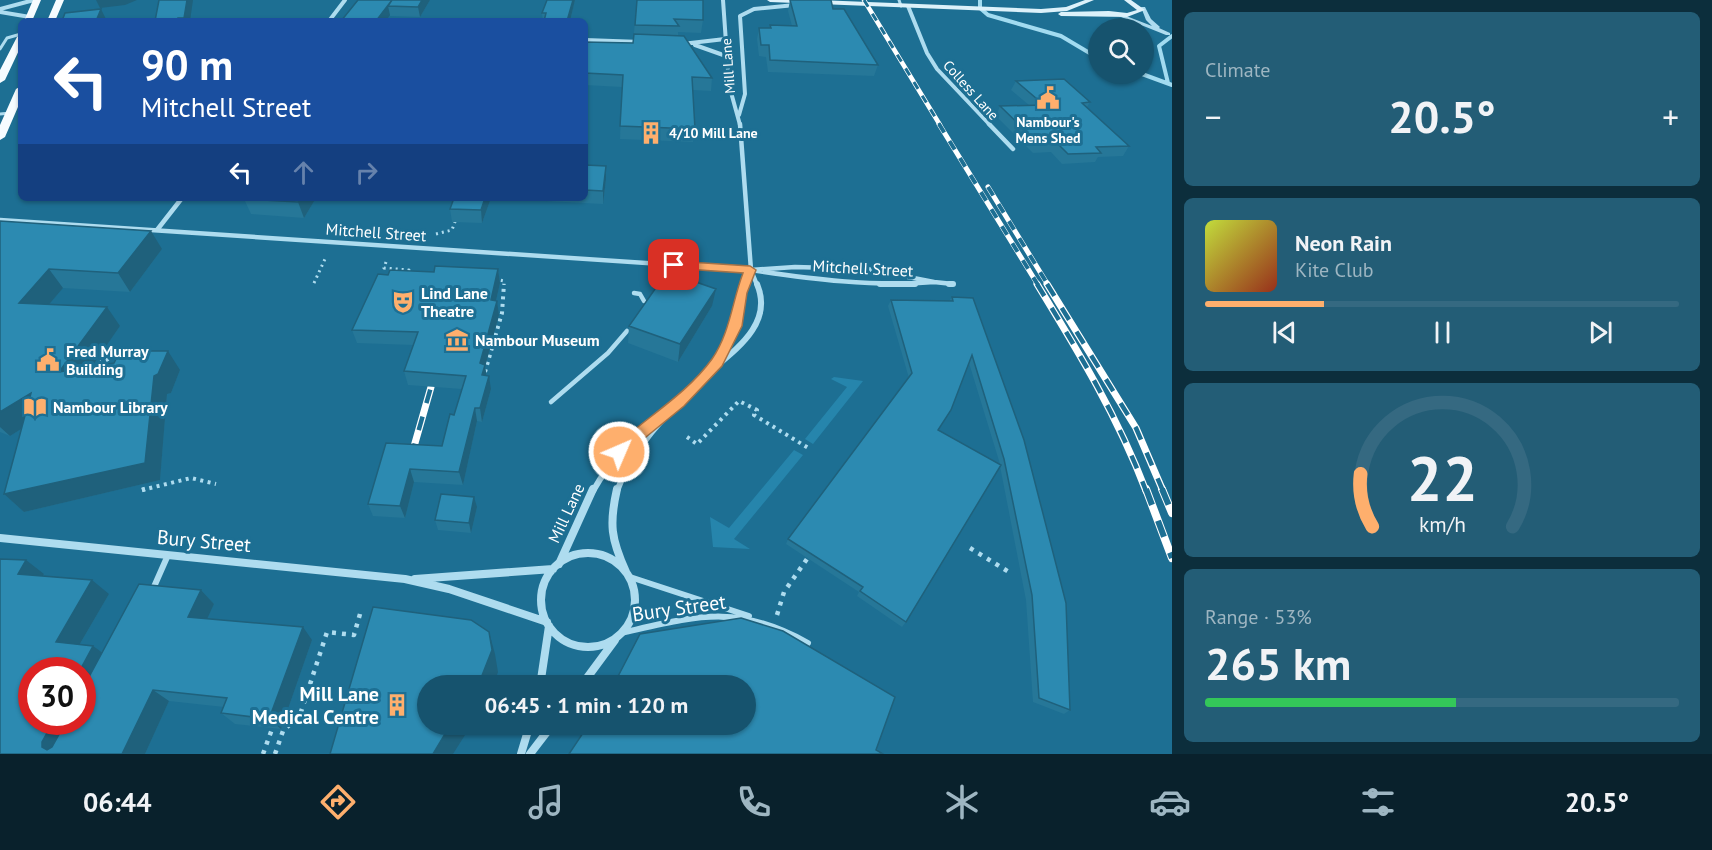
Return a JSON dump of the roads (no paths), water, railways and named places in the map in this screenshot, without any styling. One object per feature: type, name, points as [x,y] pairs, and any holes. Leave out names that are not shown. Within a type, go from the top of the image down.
[{"type":"main road","points":[[29,18],[36,0]]},
{"type":"main road","points":[[52,18],[60,0]]},
{"type":"main road","points":[[770,0],[1117,14],[1133,14],[1141,7]]},
{"type":"main road","points":[[1025,11],[1067,9],[1091,0],[1090,3],[1094,7],[1117,14]]},
{"type":"main road","points":[[1127,0],[1141,7]]},
{"type":"main road","points":[[1132,0],[1141,7]]},
{"type":"main road","points":[[0,80],[18,42]]},
{"type":"main road","points":[[0,137],[5,114],[18,94]]},
{"type":"street","points":[[0,10],[36,0]]},
{"type":"street","points":[[330,18],[345,0]]},
{"type":"street","name":"Mill Lane","points":[[723,0],[731,98],[739,115]]},
{"type":"street","name":"Mill Lane","points":[[628,574],[611,540],[611,516],[615,496],[634,456],[679,402],[708,373],[744,343],[758,325],[762,296],[750,270],[739,115],[745,94],[738,22],[742,12],[778,6],[846,3]]},
{"type":"street","name":"Colless Lane","points":[[903,4],[937,69],[1013,149]]},
{"type":"street","points":[[1141,7],[1157,29]]},
{"type":"street","points":[[0,10],[26,18]]},
{"type":"street","points":[[1117,14],[1170,35]]},
{"type":"street","points":[[685,44],[725,39]]},
{"type":"street","points":[[588,40],[650,42]]},
{"type":"street","points":[[673,43],[685,44],[726,56]]},
{"type":"street","points":[[157,230],[180,201]]},
{"type":"street","name":"Mitchell Street","points":[[0,220],[750,270],[790,277],[888,284],[934,282]]},
{"type":"street","name":"Mitchell Street","points":[[750,270],[793,266],[834,268],[902,275],[934,282]]},
{"type":"street","name":"Mill Lane","points":[[708,373],[721,356],[732,335],[739,313],[741,293],[750,270]]},
{"type":"street","points":[[934,282],[953,284]]},
{"type":"street","name":"Mill Lane","points":[[556,567],[589,496],[611,462],[633,438],[679,402]]},
{"type":"street","name":"Bury Street","points":[[0,538],[405,579],[457,591],[548,624]]},
{"type":"street","points":[[589,675],[619,635],[635,611],[636,593],[628,574],[619,565],[600,556],[578,555],[556,567],[541,594],[543,613],[548,624],[562,638],[580,645],[600,645],[619,635]]},
{"type":"street","name":"Bury Street","points":[[405,579],[556,567]]},
{"type":"street","points":[[541,675],[548,624]]},
{"type":"street","points":[[521,754],[527,735]]},
{"type":"street","points":[[530,754],[545,735]]},
{"type":"lane","points":[[0,49],[7,38],[18,36]]},
{"type":"lane","points":[[634,293],[640,294],[644,301]]},
{"type":"lane","points":[[551,402],[608,353],[627,331]]},
{"type":"lane","points":[[151,592],[168,554]]},
{"type":"lane","points":[[628,574],[771,624]]},
{"type":"lane","name":"Bury Street","points":[[619,635],[711,618],[743,617],[771,624],[808,643]]},
{"type":"waterway","points":[[980,0],[980,8],[988,15],[1061,36],[1088,52]]},
{"type":"waterway","points":[[1168,83],[1159,46],[1172,36]]},
{"type":"waterway","points":[[1154,78],[1172,85]]},
{"type":"railway","points":[[864,0],[940,125]]},
{"type":"railway","points":[[939,124],[1038,285]]},
{"type":"railway","points":[[988,187],[1048,285]]},
{"type":"railway","points":[[1037,284],[1110,411],[1146,491]]},
{"type":"railway","points":[[1047,284],[1136,428],[1163,491]]},
{"type":"railway","points":[[411,457],[431,387]]},
{"type":"railway","points":[[1146,489],[1172,558]]},
{"type":"railway","points":[[1162,489],[1172,513]]},
{"type":"place","name":"Nambour's Mens Shed","points":[[1048,98]]},
{"type":"place","name":"4/10 Mill Lane","points":[[651,133]]},
{"type":"place","name":"Lind Lane Theatre","points":[[403,302]]},
{"type":"place","name":"Nambour Museum","points":[[457,340]]},
{"type":"place","name":"Fred Murray Building","points":[[48,360]]},
{"type":"place","name":"Nambour Library","points":[[35,407]]},
{"type":"place","name":"Mill Lane Medical Centre","points":[[397,705]]}]
